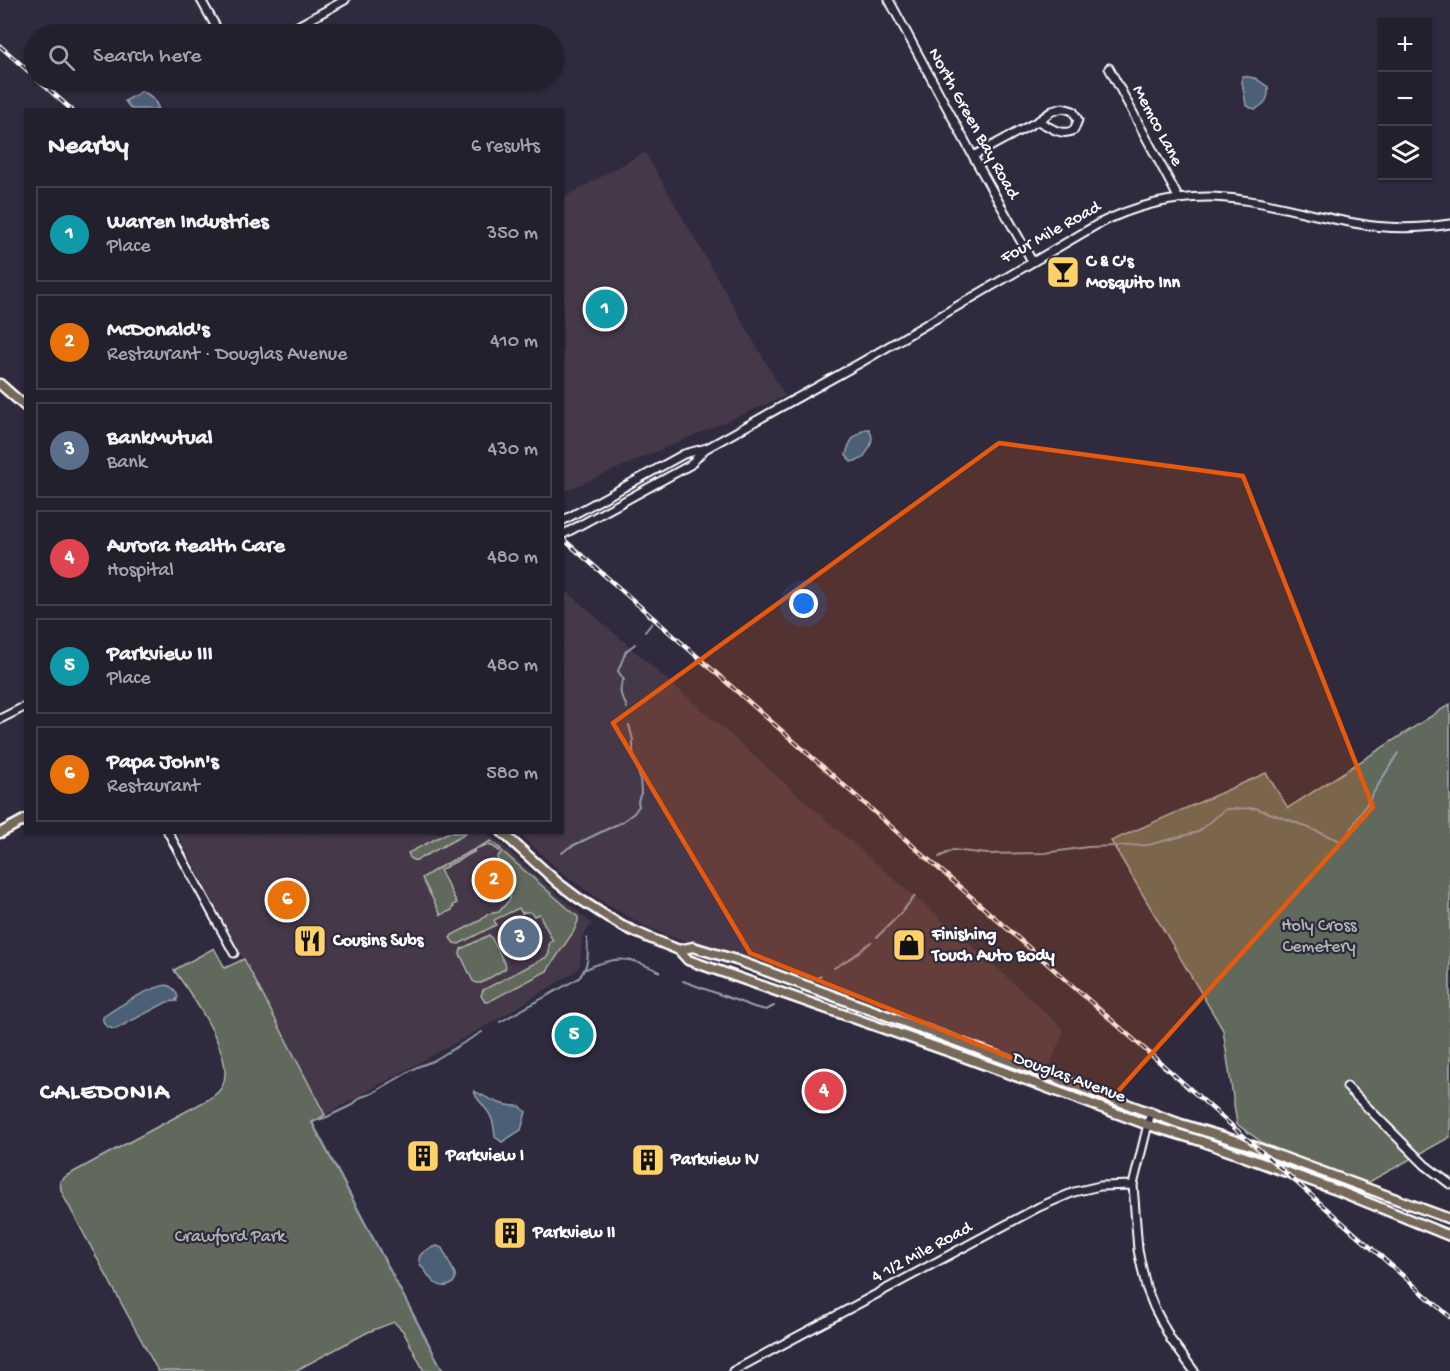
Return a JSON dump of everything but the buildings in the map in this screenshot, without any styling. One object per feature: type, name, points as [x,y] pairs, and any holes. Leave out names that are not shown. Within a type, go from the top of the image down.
[{"type":"main road","points":[[0,384],[24,405]]},
{"type":"main road","points":[[0,833],[24,820]]},
{"type":"main road","name":"Douglas Avenue","points":[[504,834],[558,883],[599,912],[647,938],[679,950],[688,960],[953,1053],[1148,1125],[1201,1141],[1339,1191],[1450,1236]]},
{"type":"main road","name":"Douglas Avenue","points":[[679,950],[693,947],[736,960],[1181,1124],[1250,1145],[1450,1219]]},
{"type":"street","points":[[201,0],[214,24]]},
{"type":"street","points":[[301,24],[345,0]]},
{"type":"street","name":"North Green Bay Road","points":[[889,0],[1032,261]]},
{"type":"street","name":"Memco Lane","points":[[1109,68],[1179,199]]},
{"type":"street","points":[[973,156],[1052,111],[1063,108],[1073,111],[1078,120],[1074,130],[1069,133],[1054,130],[1038,121]]},
{"type":"street","name":"Four Mile Road","points":[[564,521],[684,454],[707,447],[853,367],[1032,261],[1098,224],[1136,207],[1192,197],[1234,199],[1379,227],[1400,228],[1450,224]]},
{"type":"street","name":"Four Mile Road","points":[[564,534],[690,465],[707,447]]},
{"type":"street","points":[[0,719],[24,707]]},
{"type":"street","points":[[169,834],[234,953]]},
{"type":"street","points":[[1347,1087],[1425,1165],[1450,1184]]},
{"type":"street","points":[[1152,1112],[1133,1185],[1138,1250],[1146,1287],[1162,1324],[1171,1341],[1194,1371]]},
{"type":"street","name":"4 1/2 Mile Road","points":[[733,1371],[1039,1207],[1074,1192],[1100,1186],[1133,1185]]},
{"type":"highlighted area","points":[[999,443],[1243,476],[1373,807],[1112,1098],[750,953],[613,723]]},
{"type":"shaded area","points":[[645,152],[785,396],[564,492],[564,197]]},
{"type":"shaded area","points":[[564,593],[569,593],[986,958],[1064,1030],[1048,1069],[722,951],[668,936],[604,903],[561,872],[519,834],[564,834]]},
{"type":"shaded area","points":[[178,834],[487,834],[592,924],[582,937],[580,965],[576,971],[500,1018],[325,1115]]},
{"type":"green space","name":"Holy Cross Cemetery","points":[[1450,704],[1450,1137],[1362,1186],[1298,1163],[1263,1143],[1237,1124],[1223,1030],[1111,841],[1266,773],[1288,808]]},
{"type":"green space","points":[[445,834],[465,834],[417,860],[410,858],[408,853]]},
{"type":"green space","points":[[491,841],[501,849],[499,851],[481,846]]},
{"type":"green space","points":[[475,849],[474,852],[440,870],[457,903],[453,905],[452,910],[441,915],[422,878]]},
{"type":"green space","points":[[502,851],[578,917],[578,921],[574,931],[547,971],[485,1002],[481,996],[483,990],[547,957],[549,943],[553,941],[539,914],[534,916],[529,912],[522,913],[519,908],[494,920],[496,925],[459,944],[454,943],[450,938],[488,914],[499,912],[510,899],[511,889],[497,858]]},
{"type":"green space","points":[[489,935],[506,966],[505,969],[481,983],[476,983],[460,954],[461,949]]},
{"type":"green space","name":"Crawford Park","points":[[214,948],[225,968],[244,959],[325,1115],[312,1123],[443,1371],[424,1371],[403,1331],[394,1322],[368,1332],[295,1371],[158,1371],[64,1197],[60,1181],[209,1099],[220,1089],[224,1081],[225,1069],[222,1054],[208,1023],[174,970]]},
{"type":"water","points":[[1242,76],[1255,78],[1268,87],[1266,100],[1256,109],[1246,105]]},
{"type":"water","points":[[142,91],[152,98],[158,108],[130,108],[125,101]]},
{"type":"water","points":[[869,429],[872,437],[869,448],[862,459],[851,462],[846,455],[850,442]]},
{"type":"water","points":[[167,985],[176,992],[177,1001],[167,1002],[116,1029],[105,1024],[103,1017],[117,1008],[143,994]]},
{"type":"water","points":[[474,1091],[502,1104],[520,1106],[526,1112],[521,1130],[502,1142],[495,1137],[494,1125],[488,1111]]},
{"type":"water","points":[[437,1246],[442,1248],[455,1274],[452,1284],[442,1286],[435,1283],[420,1264],[421,1254]]},
{"type":"waterway","points":[[645,632],[652,623]]},
{"type":"waterway","points":[[627,708],[620,689],[624,680],[618,671],[626,651],[635,644]]},
{"type":"waterway","points":[[562,853],[622,822],[639,806],[640,778],[629,725]]},
{"type":"waterway","points":[[939,857],[953,850],[987,854],[1045,853],[1088,847],[1148,845],[1198,832],[1226,809],[1255,808],[1343,842],[1398,753]]},
{"type":"waterway","points":[[877,937],[915,896]]},
{"type":"waterway","points":[[500,1022],[579,978],[587,963],[587,938]]},
{"type":"waterway","points":[[834,968],[871,942]]},
{"type":"waterway","points":[[586,969],[607,961],[624,960],[640,963],[660,972]]},
{"type":"waterway","points":[[815,979],[821,976]]},
{"type":"waterway","points":[[683,981],[754,1007],[766,1010],[774,1006]]},
{"type":"waterway","points":[[443,1371],[312,1122],[352,1105],[361,1097],[433,1061],[482,1032]]},
{"type":"railway","points":[[0,46],[24,67]]},
{"type":"railway","points":[[49,90],[70,108]]},
{"type":"railway","points":[[564,540],[1450,1317]]},
{"type":"place","name":"C & C's Mosquito Inn","points":[[1063,272]]},
{"type":"place","name":"Warren Industries","points":[[605,309]]},
{"type":"place","name":"McDonald's","points":[[494,880]]},
{"type":"place","name":"Papa John's","points":[[287,900]]},
{"type":"place","name":"BankMutual","points":[[520,938]]},
{"type":"place","name":"Cousins Subs","points":[[310,941]]},
{"type":"place","name":"Finishing Touch Auto Body","points":[[909,945]]},
{"type":"place","name":"Parkview III","points":[[574,1035]]},
{"type":"place","name":"Aurora Health Care","points":[[824,1091]]},
{"type":"place","name":"Parkview I","points":[[423,1156]]},
{"type":"place","name":"Parkview IV","points":[[648,1160]]},
{"type":"place","name":"Parkview II","points":[[510,1233]]},
{"type":"district","name":"CALEDONIA","points":[[105,1093]]}]
